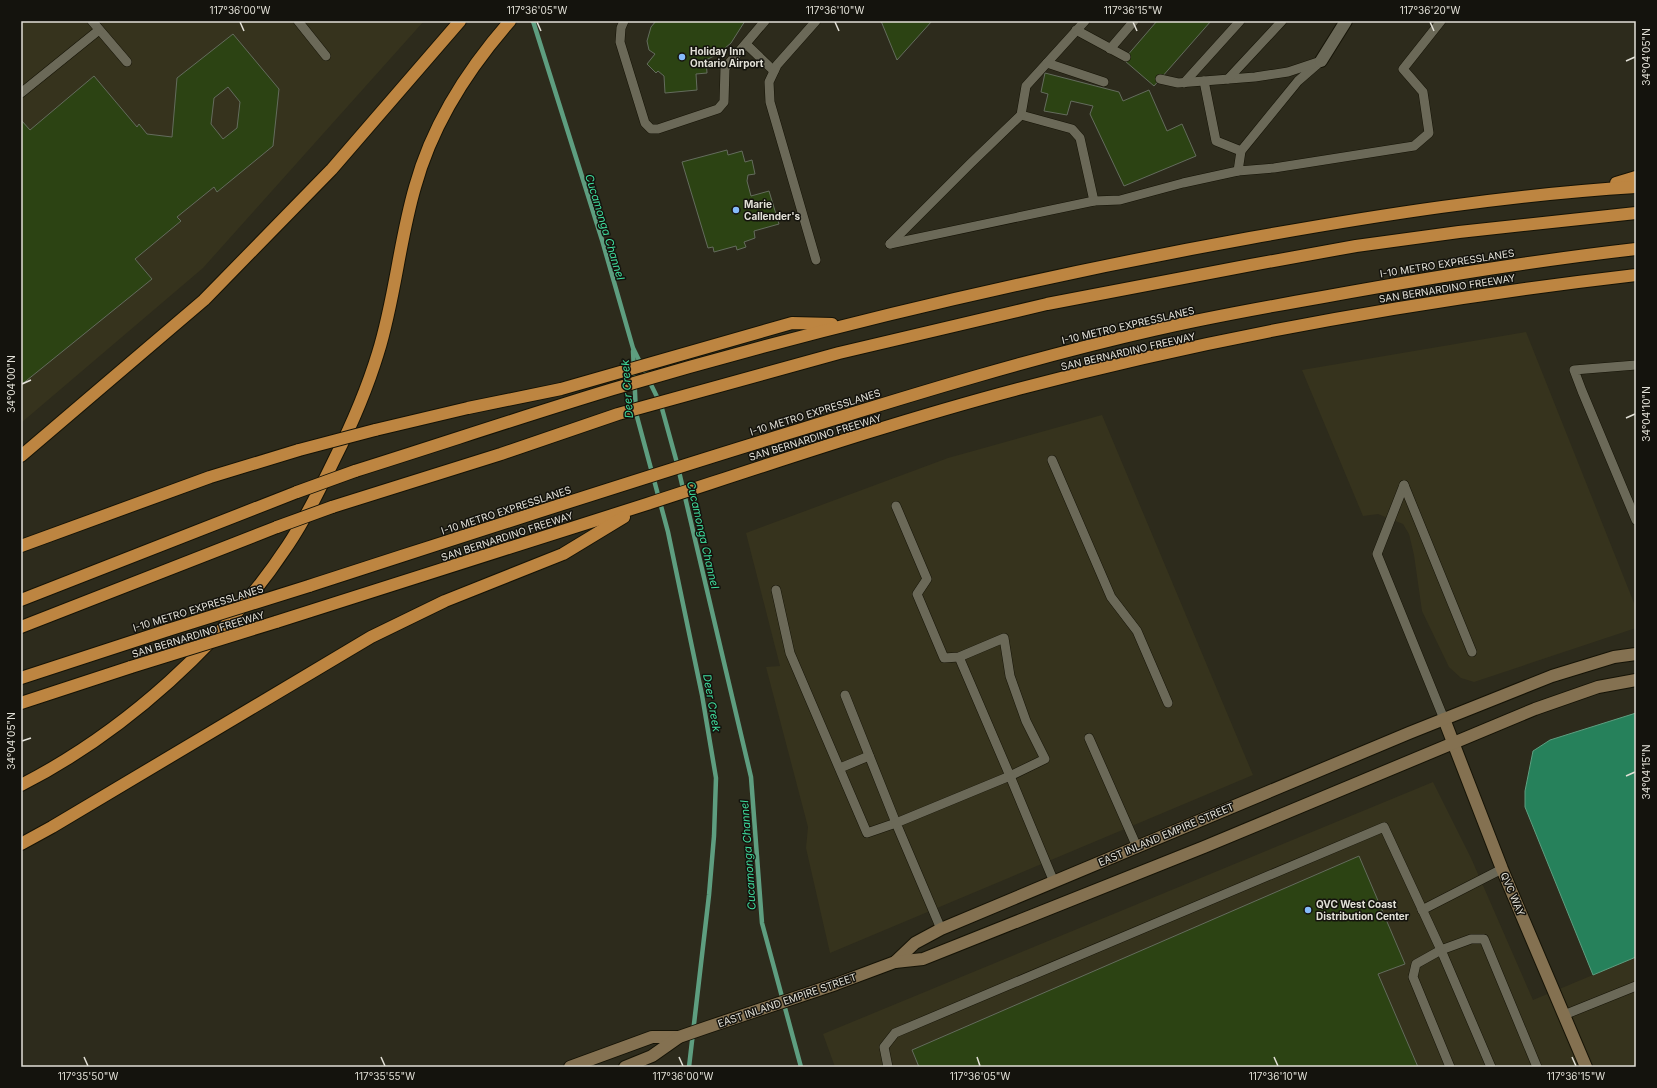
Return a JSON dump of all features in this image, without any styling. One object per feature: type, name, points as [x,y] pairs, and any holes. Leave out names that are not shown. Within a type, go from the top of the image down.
[{"type":"highway","points":[[21,456],[204,300],[332,169],[460,21]]},
{"type":"highway","points":[[21,785],[64,762],[124,720],[173,679],[234,616],[260,585],[290,542],[316,497],[351,426],[367,385],[379,351],[415,186],[437,128],[452,99],[472,67],[507,24]]},
{"type":"highway","points":[[1597,189],[1636,177]]},
{"type":"highway","points":[[21,600],[297,492],[355,471],[614,389],[847,325],[992,290],[1182,250],[1406,212],[1487,200],[1597,189],[1636,187]]},
{"type":"highway","points":[[21,627],[332,507],[501,454],[618,414],[840,353],[1077,298],[1356,246],[1459,232],[1636,213]]},
{"type":"highway","name":"I-10 METRO EXPRESSLANES","points":[[21,678],[697,461],[922,392],[1030,361],[1154,330],[1245,311],[1369,288],[1495,267],[1636,249]]},
{"type":"highway","name":"SAN BERNARDINO FREEWAY","points":[[21,702],[940,411],[1018,389],[1125,363],[1299,326],[1409,306],[1537,286],[1636,275]]},
{"type":"highway","points":[[21,546],[196,482],[299,450],[468,408],[561,389],[792,323],[847,325]]},
{"type":"highway","points":[[21,844],[371,637],[439,604],[563,554],[642,506]]},
{"type":"main road","name":"EAST INLAND EMPIRE STREET","points":[[895,962],[915,943],[941,929],[1444,719],[1552,676],[1614,657],[1636,654]]},
{"type":"main road","name":"EAST INLAND EMPIRE STREET","points":[[679,1037],[819,990],[895,962],[923,959],[1211,844],[1535,708],[1598,687],[1636,680]]},
{"type":"main road","name":"QVC WAY","points":[[1444,719],[1502,869],[1586,1067]]},
{"type":"main road","points":[[570,1067],[652,1037],[679,1037]]},
{"type":"main road","points":[[625,1067],[652,1056],[679,1037]]},
{"type":"street","points":[[1321,61],[1346,21]]},
{"type":"lane","points":[[92,21],[127,62]]},
{"type":"lane","points":[[298,21],[326,56]]},
{"type":"lane","points":[[624,21],[621,28],[620,42],[645,122],[651,129],[658,129],[718,109],[724,102],[725,68],[765,21]]},
{"type":"lane","points":[[816,21],[777,65],[769,82],[770,102],[816,260]]},
{"type":"lane","points":[[1085,21],[1026,86],[1022,115],[970,164],[890,244],[1094,201],[1120,200],[1184,183],[1238,171],[1274,168],[1414,146],[1429,132],[1423,92],[1403,69],[1414,53],[1441,21]]},
{"type":"lane","points":[[1110,49],[1134,21]]},
{"type":"lane","points":[[1184,82],[1240,21]]},
{"type":"lane","points":[[1228,79],[1282,21]]},
{"type":"lane","points":[[21,93],[99,30]]},
{"type":"lane","points":[[1076,30],[1126,57]]},
{"type":"lane","points":[[746,44],[774,71]]},
{"type":"lane","points":[[1160,79],[1178,83],[1255,77],[1288,72],[1321,61]]},
{"type":"lane","points":[[1238,171],[1241,152],[1298,81],[1321,61]]},
{"type":"lane","points":[[1047,62],[1104,82]]},
{"type":"lane","points":[[1204,81],[1216,141],[1241,152]]},
{"type":"lane","points":[[1022,115],[1072,129],[1080,138],[1094,201]]},
{"type":"lane","points":[[1636,365],[1574,370],[1636,520]]},
{"type":"lane","points":[[1052,460],[1111,597],[1137,631],[1168,703]]},
{"type":"lane","points":[[1444,719],[1377,554],[1404,485],[1472,652]]},
{"type":"lane","points":[[776,590],[790,653],[867,833],[896,823],[1010,776],[1044,759],[1026,721],[1010,676],[1004,638],[959,657],[944,658],[917,594],[927,579],[896,506]]},
{"type":"lane","points":[[959,657],[1054,882]]},
{"type":"lane","points":[[845,695],[896,823],[941,929]]},
{"type":"lane","points":[[1089,738],[1137,847]]},
{"type":"lane","points":[[840,768],[869,756]]},
{"type":"lane","points":[[888,1067],[884,1047],[895,1033],[1384,827],[1441,950],[1491,1067]]},
{"type":"lane","points":[[1422,910],[1502,869]]},
{"type":"lane","points":[[1450,1067],[1413,977],[1416,964],[1441,950],[1471,939],[1484,939],[1537,1067]]},
{"type":"lane","points":[[1564,1015],[1633,987],[1636,996]]},
{"type":"shaded area","points":[[21,21],[424,21],[203,268],[21,423]]},
{"type":"shaded area","points":[[1526,332],[1636,608],[1636,628],[1474,682],[1461,678],[1449,667],[1422,611],[1414,555],[1409,534],[1403,524],[1378,514],[1363,516],[1302,370]]},
{"type":"shaded area","points":[[1102,415],[1253,775],[830,953],[806,848],[808,827],[766,667],[780,666],[746,533],[948,458]]},
{"type":"shaded area","points":[[1636,713],[1636,957],[1593,975],[1525,807],[1525,791],[1533,751],[1550,740]]},
{"type":"shaded area","points":[[1433,782],[1471,858],[1533,1000],[1636,957],[1636,1067],[835,1067],[823,1034]]},
{"type":"building","name":"Holiday Inn Ontario Airport","points":[[656,21],[745,21],[731,43],[718,54],[706,60],[707,73],[696,74],[697,90],[665,93],[664,76],[658,71],[656,73],[647,64],[655,54],[649,50],[647,41],[651,27]]},
{"type":"building","points":[[881,21],[932,21],[897,60]]},
{"type":"building","points":[[1157,21],[1211,21],[1154,86],[1125,61],[1126,57]]},
{"type":"building","points":[[233,34],[279,89],[273,146],[217,192],[214,187],[177,217],[181,221],[135,259],[152,279],[21,385],[21,120],[30,130],[94,76],[137,127],[139,124],[147,134],[172,137],[177,78]],"holes":[[[228,87],[240,102],[237,128],[223,139],[211,124],[214,98]]]},
{"type":"building","points":[[1045,73],[1119,92],[1123,101],[1149,90],[1167,131],[1182,124],[1196,156],[1124,186],[1090,114],[1093,106],[1071,101],[1067,115],[1044,111],[1048,94],[1041,92]]},
{"type":"building","name":"Marie Callender's","points":[[727,150],[728,155],[742,151],[745,162],[752,160],[755,174],[748,175],[747,181],[751,196],[769,191],[779,224],[754,231],[755,238],[744,242],[746,247],[737,250],[736,246],[714,252],[713,247],[708,248],[682,162]]},
{"type":"building","name":"QVC West Coast Distribution Center","points":[[1359,856],[1405,964],[1378,974],[1418,1067],[919,1067],[912,1050]]},
{"type":"waterway","name":"Cucamonga Channel","points":[[533,21],[602,240],[633,348],[661,405],[677,463],[751,777],[762,923],[801,1067]]},
{"type":"waterway","name":"Deer Creek","points":[[633,351],[636,413],[668,532],[702,695],[716,778],[714,836],[709,895],[689,1067]]},
{"type":"place","name":"Holiday Inn Ontario Airport","points":[[682,57]]},
{"type":"place","name":"Marie Callender's","points":[[736,210]]},
{"type":"place","name":"QVC West Coast Distribution Center","points":[[1308,910]]}]
